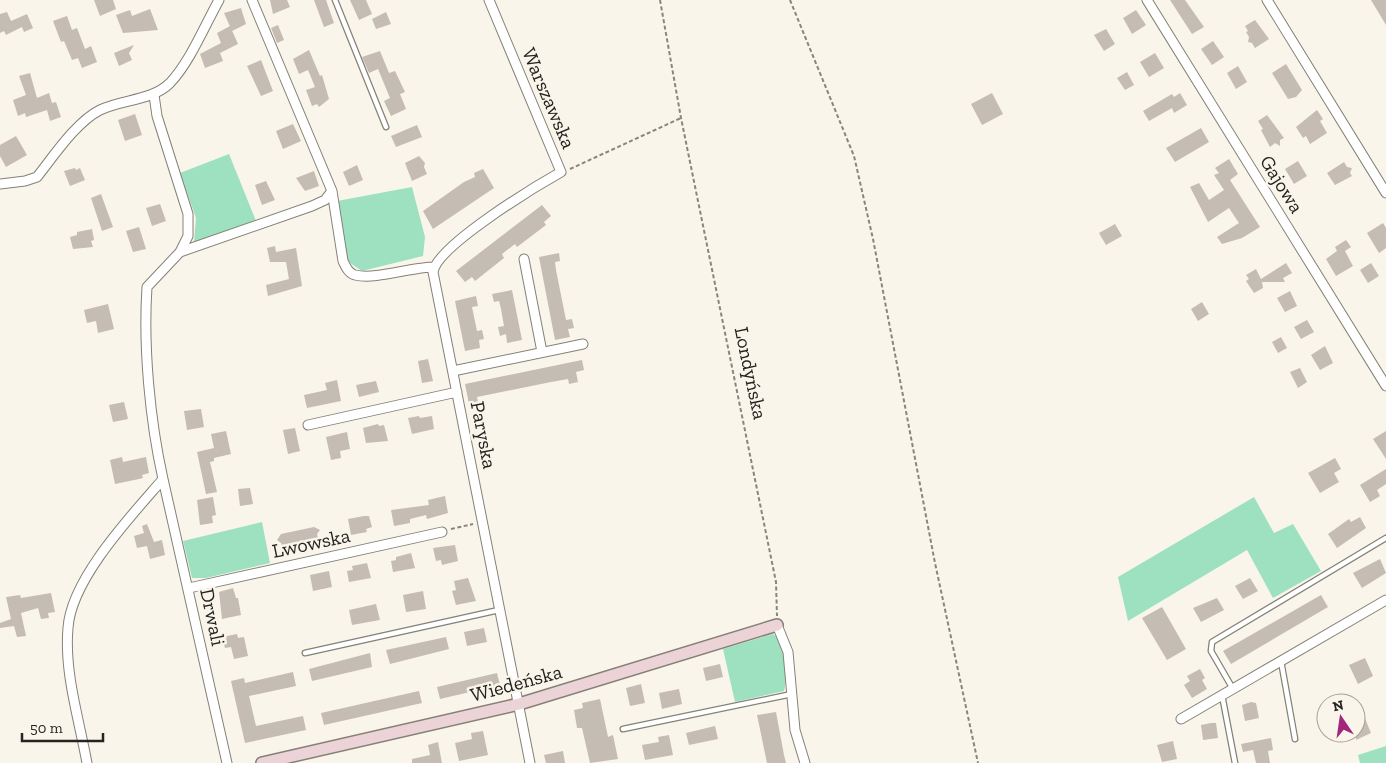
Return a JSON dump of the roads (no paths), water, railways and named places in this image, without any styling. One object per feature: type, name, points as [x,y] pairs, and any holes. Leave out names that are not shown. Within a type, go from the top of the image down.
[{"type":"street","points":[[0,184],[26,181],[37,177],[85,120],[97,111],[113,104],[154,95],[170,83],[180,70],[219,0]]},
{"type":"street","points":[[252,0],[332,191],[343,261],[348,270],[354,275],[367,275],[434,267]]},
{"type":"street","name":"Warszawska","points":[[434,267],[440,259],[490,217],[526,192],[561,172],[489,0]]},
{"type":"street","name":"Gajowa","points":[[1147,0],[1386,386]]},
{"type":"street","points":[[1267,0],[1386,193]]},
{"type":"street","points":[[154,95],[157,116],[188,214],[188,236],[180,252]]},
{"type":"street","points":[[180,252],[312,206],[325,200],[332,191]]},
{"type":"street","name":"Drwali","points":[[180,252],[147,287],[144,330],[158,458],[189,588],[227,763]]},
{"type":"street","points":[[524,259],[542,352]]},
{"type":"street","name":"Paryska","points":[[434,267],[530,763]]},
{"type":"street","points":[[453,371],[583,344]]},
{"type":"street","points":[[308,425],[457,392]]},
{"type":"street","points":[[87,763],[67,653],[68,626],[72,605],[108,542],[163,479]]},
{"type":"street","name":"Lwowska","points":[[189,588],[442,532]]},
{"type":"street","points":[[1180,719],[1386,600]]},
{"type":"street","points":[[777,625],[788,652],[796,730],[805,763]]},
{"type":"street","name":"Wiedeńska","points":[[262,763],[519,704],[777,625]]},
{"type":"lane","points":[[335,0],[386,127]]},
{"type":"lane","points":[[1233,689],[1211,651],[1212,642],[1386,538]]},
{"type":"lane","points":[[305,653],[500,610]]},
{"type":"lane","points":[[1280,661],[1295,739]]},
{"type":"lane","points":[[623,728],[792,694]]},
{"type":"lane","points":[[1222,695],[1235,763]]}]
